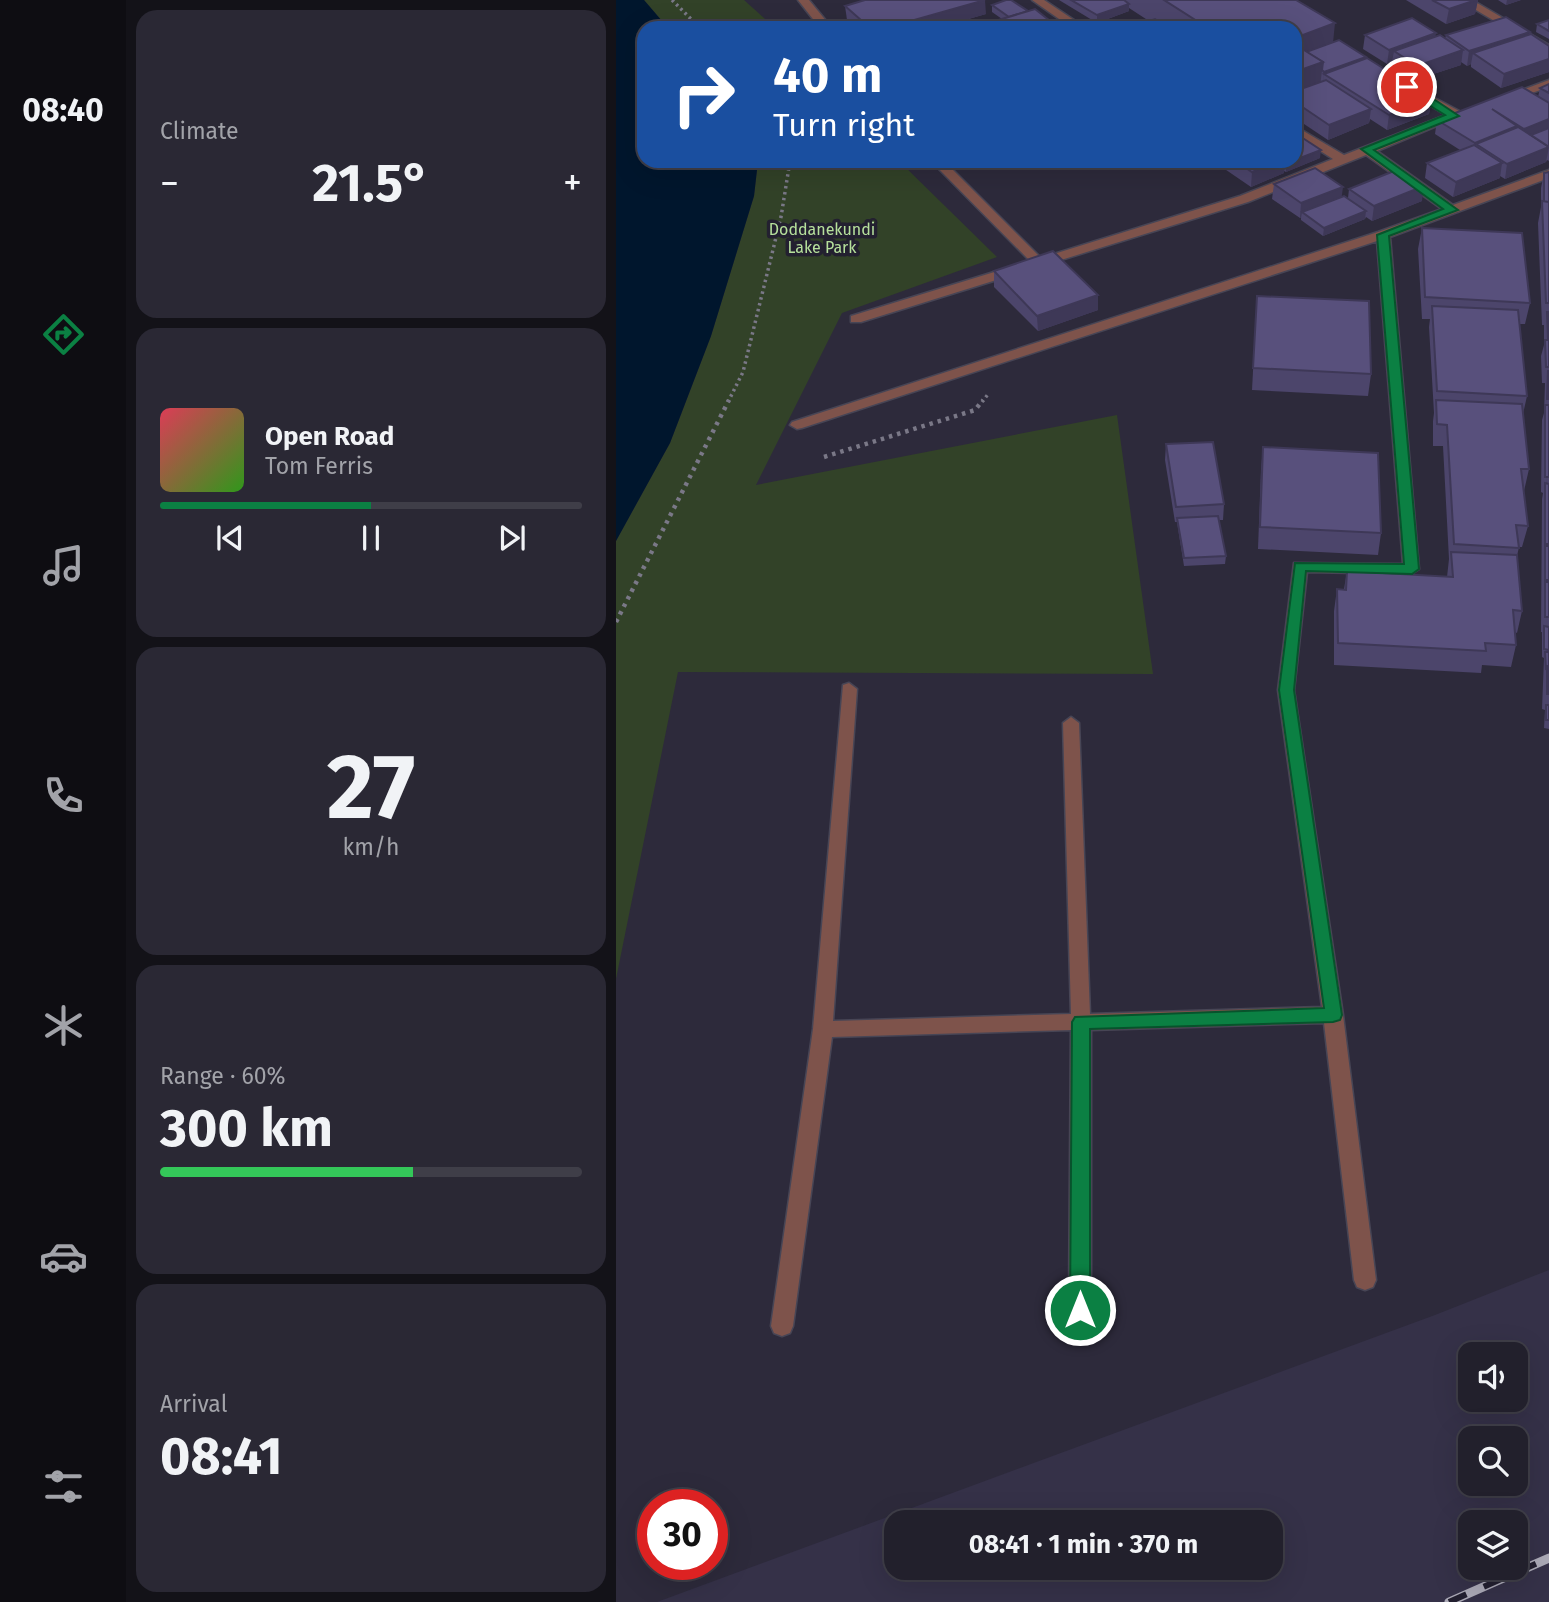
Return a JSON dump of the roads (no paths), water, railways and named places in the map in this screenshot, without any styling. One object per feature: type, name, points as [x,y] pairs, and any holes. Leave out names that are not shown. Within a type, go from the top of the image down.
[{"type":"street","points":[[803,0],[820,21]]},
{"type":"street","points":[[1037,0],[1069,21]]},
{"type":"street","points":[[1464,0],[1549,50]]},
{"type":"street","points":[[856,319],[1244,199],[1366,149],[1549,83]]},
{"type":"street","points":[[1407,87],[1454,116]]},
{"type":"street","points":[[1302,134],[1341,159]]},
{"type":"street","points":[[1366,149],[1452,210]]},
{"type":"street","points":[[944,168],[1040,264]]},
{"type":"street","points":[[797,425],[1383,235],[1549,174]]},
{"type":"street","points":[[1365,1280],[1333,1015],[1286,690],[1300,566],[1412,569],[1383,235]]},
{"type":"street","points":[[782,1326],[823,1029],[849,689]]},
{"type":"street","points":[[1071,723],[1081,1022],[1080,1310]]},
{"type":"street","points":[[823,1029],[1333,1015]]},
{"type":"water","points":[[616,0],[644,0],[662,21],[637,21],[637,168],[757,168],[754,196],[711,336],[670,443],[616,541]]},
{"type":"railway","points":[[1449,1602],[1549,1558]]},
{"type":"park label","name":"Doddanekundi Lake Park","points":[[822,238]]}]
